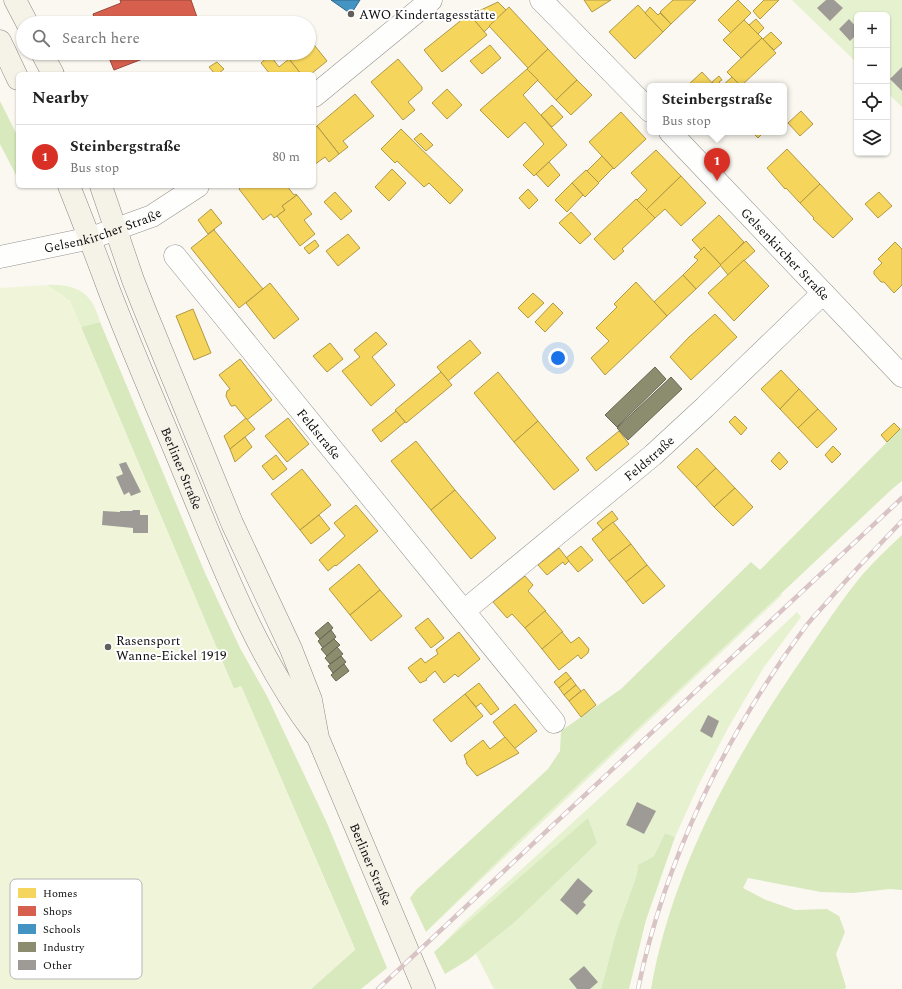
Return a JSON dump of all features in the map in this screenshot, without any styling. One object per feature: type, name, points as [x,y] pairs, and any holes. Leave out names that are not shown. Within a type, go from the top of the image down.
[{"type":"main road","points":[[15,0],[23,16]]},
{"type":"main road","points":[[0,41],[16,75]]},
{"type":"main road","points":[[46,60],[52,72]]},
{"type":"main road","name":"Berliner Straße","points":[[70,188],[91,238],[110,291],[222,564],[249,624],[295,708],[318,738]]},
{"type":"main road","name":"Berliner Straße","points":[[102,188],[140,297],[232,523],[291,649],[311,700],[318,738],[424,989]]},
{"type":"street","points":[[316,94],[430,0]]},
{"type":"street","points":[[541,0],[647,108]]},
{"type":"street","name":"Gelsenkircher Straße","points":[[673,135],[902,376]]},
{"type":"street","name":"Gelsenkircher Straße","points":[[0,257],[91,238],[152,216],[195,188]]},
{"type":"street","name":"Feldstraße","points":[[175,256],[554,722]]},
{"type":"street","name":"Feldstraße","points":[[464,611],[653,455],[823,293]]},
{"type":"green space","points":[[792,0],[902,0],[902,107],[890,95],[890,12],[854,12],[854,60]]},
{"type":"green space","points":[[0,101],[16,133],[16,175],[0,144]]},
{"type":"green space","points":[[47,285],[72,287],[83,292],[92,303],[100,322],[81,327],[70,301]]},
{"type":"green space","name":"Rasensport Wanne-Eickel 1919","points":[[47,285],[70,301],[234,689],[241,686],[355,950],[311,989],[0,989],[0,288]]},
{"type":"green space","points":[[100,322],[205,573],[240,648],[267,696],[327,823],[387,968],[361,989],[311,989],[355,949],[241,686],[234,689],[81,327]]},
{"type":"green space","points":[[902,427],[902,481],[515,844],[426,932],[410,898],[416,890],[548,769],[560,751],[561,731],[621,689],[751,562],[760,570]]},
{"type":"green space","points":[[902,535],[902,890],[890,889],[853,893],[821,892],[748,878],[743,888],[766,900],[795,910],[827,909],[839,916],[845,932],[836,954],[846,987],[845,989],[651,989],[661,944],[674,901],[708,816],[729,776],[752,736],[836,609],[863,574]]},
{"type":"green space","points":[[781,594],[782,595],[429,929],[515,844]]},
{"type":"green space","points":[[797,612],[801,617],[764,667],[728,728],[699,784],[675,837],[665,833],[654,856],[638,865],[637,874],[616,933],[601,989],[494,989],[476,954],[515,922],[549,888],[438,949],[465,921],[628,772]]},
{"type":"green space","points":[[588,818],[597,843],[515,922],[468,960],[445,974],[434,952]]},
{"type":"green space","points":[[665,833],[675,837],[646,920],[629,989],[601,989],[616,933],[637,874],[638,865],[654,856]]},
{"type":"building: Homes","points":[[584,0],[611,0],[592,12]]},
{"type":"building: Homes","points":[[673,0],[696,0],[671,24],[660,12]]},
{"type":"building: Homes","points":[[738,0],[751,13],[731,33],[718,20]]},
{"type":"building: Homes","points":[[764,0],[779,0],[760,19],[753,11]]},
{"type":"building: Homes","points":[[498,2],[506,10],[484,32],[470,15]]},
{"type":"building: Homes","points":[[638,5],[663,32],[635,59],[609,32]]},
{"type":"building: Homes","points":[[509,7],[548,49],[528,68],[489,26]]},
{"type":"building: Homes","points":[[650,7],[658,15],[660,13],[671,24],[663,32],[645,13]]},
{"type":"building: Homes","points":[[469,14],[487,35],[442,72],[424,50]]},
{"type":"building: Homes","points":[[756,19],[764,28],[758,34],[749,25]]},
{"type":"building: Homes","points":[[744,20],[762,38],[741,58],[723,40]]},
{"type":"building: Homes","points":[[771,32],[782,43],[774,50],[763,39]]},
{"type":"building: Homes","points":[[762,38],[776,53],[744,83],[738,83],[727,72]]},
{"type":"building: Homes","points":[[490,45],[501,58],[482,74],[470,61]]},
{"type":"building: Homes","points":[[316,47],[327,61],[313,72],[299,72],[290,60],[316,60]]},
{"type":"building: Homes","points":[[548,49],[577,80],[556,100],[527,69]]},
{"type":"building: Homes","points":[[398,59],[422,87],[422,90],[408,102],[415,110],[403,120],[371,82]]},
{"type":"building: Homes","points":[[264,60],[274,60],[279,67],[290,60],[299,72],[268,72],[261,63]]},
{"type":"building: Homes","points":[[217,62],[224,69],[220,72],[213,72],[209,67]]},
{"type":"building: Homes","points":[[527,69],[538,80],[523,95],[567,145],[534,176],[523,165],[544,144],[525,122],[508,138],[480,110]]},
{"type":"building: Homes","points":[[702,72],[712,83],[690,83]]},
{"type":"building: Homes","points":[[719,76],[722,80],[720,83],[712,82]]},
{"type":"building: Homes","points":[[732,77],[738,83],[725,83]]},
{"type":"building: Homes","points":[[577,80],[592,95],[571,115],[556,100]]},
{"type":"building: Homes","points":[[447,89],[462,105],[447,119],[432,103]]},
{"type":"building: Homes","points":[[355,94],[374,116],[343,141],[348,147],[339,154],[317,126]]},
{"type":"building: Homes","points":[[552,105],[563,117],[552,127],[541,115]]},
{"type":"building: Homes","points":[[801,111],[813,124],[800,136],[788,123]]},
{"type":"building: Homes","points":[[621,112],[646,139],[614,169],[589,142]]},
{"type":"building: Homes","points":[[317,126],[339,154],[329,162],[325,157],[316,164]]},
{"type":"building: Homes","points":[[401,129],[463,190],[450,204],[429,183],[424,187],[397,161],[395,163],[381,149]]},
{"type":"building: Homes","points":[[421,133],[433,145],[426,151],[414,139]]},
{"type":"building: Homes","points":[[787,149],[820,184],[800,203],[786,188],[785,189],[767,168]]},
{"type":"building: Homes","points":[[656,150],[681,176],[646,210],[637,200],[647,190],[631,173]]},
{"type":"building: Homes","points":[[602,156],[613,168],[598,183],[587,171]]},
{"type":"building: Homes","points":[[549,162],[560,175],[548,187],[536,174]]},
{"type":"building: Homes","points":[[392,169],[406,183],[389,201],[375,187]]},
{"type":"building: Homes","points":[[586,170],[599,183],[585,197],[572,183]]},
{"type":"building: Homes","points":[[681,176],[706,203],[681,226],[665,209],[655,218],[646,210]]},
{"type":"building: Homes","points":[[572,183],[583,195],[567,212],[555,200]]},
{"type":"building: Homes","points":[[820,184],[853,219],[833,238],[813,219],[814,218],[800,203]]},
{"type":"building: Homes","points":[[289,188],[294,195],[297,195],[282,206],[285,210],[277,216],[274,218],[271,214],[263,220],[239,189]]},
{"type":"building: Homes","points":[[528,189],[538,200],[529,209],[519,198]]},
{"type":"building: Homes","points":[[335,192],[352,211],[341,220],[324,202]]},
{"type":"building: Homes","points":[[879,192],[892,206],[878,218],[865,204]]},
{"type":"building: Homes","points":[[297,195],[312,214],[304,220],[315,234],[300,246],[277,216],[285,210],[282,206]]},
{"type":"building: Homes","points":[[636,199],[655,218],[622,249],[624,251],[614,260],[594,239]]},
{"type":"building: Homes","points":[[211,209],[222,223],[208,234],[198,220]]},
{"type":"building: Homes","points":[[571,212],[591,234],[580,244],[559,223]]},
{"type":"building: Homes","points":[[719,215],[744,242],[721,265],[704,247],[701,250],[692,240]]},
{"type":"building: Homes","points":[[215,229],[214,230],[263,289],[239,308],[191,248]]},
{"type":"building: Homes","points":[[348,234],[360,248],[338,266],[326,251]]},
{"type":"building: Homes","points":[[315,240],[319,246],[309,254],[304,248]]},
{"type":"building: Homes","points":[[746,241],[755,251],[728,275],[720,265]]},
{"type":"building: Homes","points":[[895,242],[902,249],[902,285],[894,293],[884,282],[881,282],[874,274],[874,271],[882,263],[878,259]]},
{"type":"building: Homes","points":[[704,247],[721,265],[696,289],[683,275],[698,260],[694,257]]},
{"type":"building: Homes","points":[[744,260],[769,286],[734,321],[708,293]]},
{"type":"building: Homes","points":[[683,275],[696,289],[667,316],[654,302]]},
{"type":"building: Homes","points":[[636,282],[667,316],[605,375],[591,358],[609,341],[596,328],[617,307],[614,304]]},
{"type":"building: Homes","points":[[270,283],[299,319],[274,339],[246,303]]},
{"type":"building: Homes","points":[[533,293],[544,303],[528,318],[518,308]]},
{"type":"building: Homes","points":[[553,303],[563,313],[545,332],[535,322]]},
{"type":"building: Homes","points":[[193,309],[211,353],[194,360],[176,316]]},
{"type":"building: Homes","points":[[715,314],[737,337],[691,380],[670,357],[689,337]]},
{"type":"building: Homes","points":[[376,332],[387,344],[372,357],[395,385],[371,406],[342,371],[360,357],[354,350]]},
{"type":"building: Homes","points":[[470,340],[481,353],[448,381],[437,367]]},
{"type":"building: Homes","points":[[330,343],[343,359],[327,372],[313,356]]},
{"type":"building: Homes","points":[[240,359],[272,400],[247,420],[235,405],[231,406],[226,396],[227,391],[230,389],[219,375]]},
{"type":"building: Homes","points":[[781,370],[799,389],[780,409],[761,389]]},
{"type":"building: Homes","points":[[441,372],[452,385],[406,423],[395,410]]},
{"type":"building: Homes","points":[[498,372],[538,421],[514,442],[474,393]]},
{"type":"building: Homes","points":[[799,389],[818,409],[798,428],[780,409]]},
{"type":"building: Homes","points":[[818,409],[837,429],[817,448],[798,428]]},
{"type":"building: Homes","points":[[396,411],[405,422],[381,442],[372,430]]},
{"type":"building: Homes","points":[[735,416],[747,428],[741,435],[729,422]]},
{"type":"building: Homes","points":[[246,418],[255,429],[230,449],[224,436]]},
{"type":"building: Homes","points":[[288,418],[309,444],[287,462],[265,436]]},
{"type":"building: Homes","points":[[538,421],[579,470],[554,490],[514,442]]},
{"type":"building: Homes","points":[[894,423],[900,429],[887,442],[881,435]]},
{"type":"building: Homes","points":[[619,431],[629,444],[596,471],[586,458]]},
{"type":"building: Homes","points":[[245,437],[252,447],[235,462],[230,449]]},
{"type":"building: Homes","points":[[416,441],[455,490],[431,510],[391,461]]},
{"type":"building: Homes","points":[[833,446],[841,454],[832,463],[825,455]]},
{"type":"building: Homes","points":[[697,448],[716,468],[696,487],[677,467]]},
{"type":"building: Homes","points":[[779,452],[788,462],[780,470],[771,461]]},
{"type":"building: Homes","points":[[276,455],[287,469],[273,480],[262,466]]},
{"type":"building: Homes","points":[[716,468],[735,488],[714,507],[696,487]]},
{"type":"building: Homes","points":[[302,469],[331,505],[300,530],[271,494]]},
{"type":"building: Homes","points":[[735,488],[753,507],[733,526],[714,507]]},
{"type":"building: Homes","points":[[455,490],[496,538],[471,559],[431,510]]},
{"type":"building: Homes","points":[[356,505],[378,531],[328,571],[319,560],[345,536],[334,523]]},
{"type":"building: Homes","points":[[612,511],[618,519],[603,530],[597,523]]},
{"type":"building: Homes","points":[[319,515],[330,529],[311,544],[300,530]]},
{"type":"building: Homes","points":[[613,522],[631,544],[609,561],[592,539]]},
{"type":"building: Homes","points":[[631,544],[647,565],[626,582],[609,561]]},
{"type":"building: Homes","points":[[581,546],[593,560],[578,572],[566,558]]},
{"type":"building: Homes","points":[[559,548],[569,561],[565,565],[563,562],[547,575],[538,565]]},
{"type":"building: Homes","points":[[359,564],[380,590],[350,615],[329,589]]},
{"type":"building: Homes","points":[[647,565],[665,586],[643,604],[626,582]]},
{"type":"building: Homes","points":[[525,576],[533,585],[528,591],[546,611],[525,628],[512,614],[507,618],[493,602]]},
{"type":"building: Homes","points":[[380,590],[402,616],[371,641],[350,615]]},
{"type":"building: Homes","points":[[545,611],[563,632],[542,649],[525,628]]},
{"type":"building: Homes","points":[[428,618],[444,638],[431,648],[415,628]]},
{"type":"building: Homes","points":[[459,632],[480,659],[458,677],[455,674],[444,683],[435,671],[426,679],[427,680],[420,683],[408,668],[421,658],[425,663],[438,654],[436,650]]},
{"type":"building: Homes","points":[[562,632],[571,643],[579,637],[589,649],[588,653],[581,659],[578,655],[559,670],[542,649]]},
{"type":"building: Homes","points":[[566,672],[571,678],[559,688],[554,682]]},
{"type":"building: Homes","points":[[571,678],[576,685],[564,695],[559,688]]},
{"type":"building: Homes","points":[[479,683],[499,709],[491,715],[481,703],[476,707],[465,694]]},
{"type":"building: Homes","points":[[576,685],[581,691],[569,701],[564,695]]},
{"type":"building: Homes","points":[[584,689],[596,705],[581,717],[569,701]]},
{"type":"building: Homes","points":[[465,694],[483,716],[451,742],[433,720]]},
{"type":"building: Homes","points":[[515,704],[537,731],[514,749],[493,722]]},
{"type":"building: Homes","points":[[505,737],[519,753],[477,776],[466,763],[464,755],[483,740],[490,749]]},
{"type":"building: Shops","points":[[120,0],[191,0],[197,16],[94,16],[93,14],[121,3]]},
{"type":"building: Shops","points":[[110,60],[140,60],[114,70]]},
{"type":"building: Schools","points":[[331,0],[360,0],[351,14]]},
{"type":"building: Industry","points":[[655,367],[666,379],[617,427],[605,415]]},
{"type":"building: Industry","points":[[671,377],[682,389],[628,440],[617,428]]},
{"type":"building: Industry","points":[[328,622],[333,628],[320,639],[315,633]]},
{"type":"building: Industry","points":[[331,630],[336,637],[323,648],[318,641]]},
{"type":"building: Industry","points":[[334,639],[340,645],[327,656],[321,649]]},
{"type":"building: Industry","points":[[337,647],[343,654],[330,664],[325,658]]},
{"type":"building: Industry","points":[[341,656],[346,662],[333,673],[328,666]]},
{"type":"building: Industry","points":[[344,664],[349,671],[336,681],[331,675]]},
{"type":"building: Other","points":[[826,0],[834,0],[843,8],[830,21],[817,8]]},
{"type":"building: Other","points":[[849,19],[854,25],[854,37],[850,41],[839,29]]},
{"type":"building: Other","points":[[902,67],[902,91],[890,79]]},
{"type":"building: Other","points":[[126,462],[141,492],[131,496],[129,492],[124,495],[116,477],[123,474],[119,464]]},
{"type":"building: Other","points":[[132,510],[140,510],[140,515],[148,515],[148,533],[133,533],[133,528],[102,525],[103,511],[120,512],[133,511]]},
{"type":"building: Other","points":[[708,715],[719,721],[712,738],[700,731]]},
{"type":"building: Other","points":[[637,802],[656,811],[644,834],[626,825]]},
{"type":"building: Other","points":[[578,878],[593,891],[583,902],[586,905],[577,915],[560,900]]},
{"type":"building: Other","points":[[584,966],[598,982],[590,989],[577,989],[569,979]]},
{"type":"railway","points":[[378,989],[902,498]]},
{"type":"railway","points":[[638,989],[650,940],[682,845],[702,798],[725,753],[750,709],[806,626],[855,570],[902,521]]},
{"type":"place","name":"AWO Kindertagesstätte","points":[[351,14]]},
{"type":"place","name":"Steinbergstraße","points":[[717,181]]},
{"type":"place","name":"Rasensport Wanne-Eickel 1919","points":[[108,647]]}]
